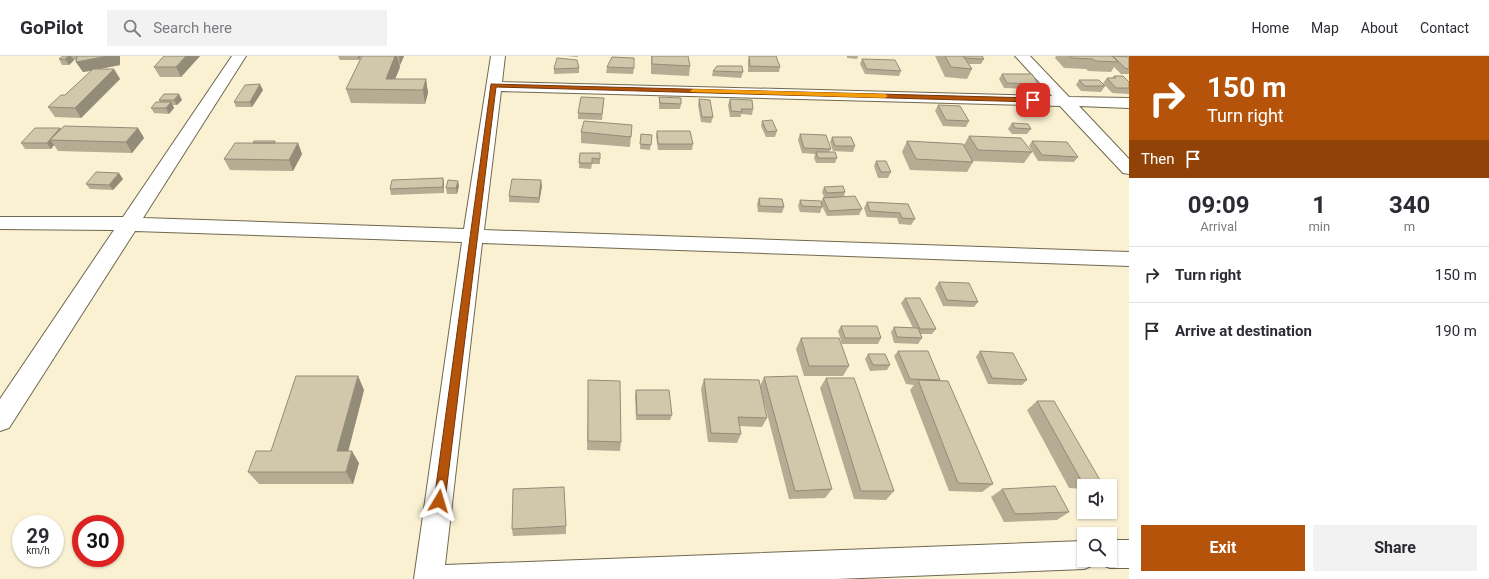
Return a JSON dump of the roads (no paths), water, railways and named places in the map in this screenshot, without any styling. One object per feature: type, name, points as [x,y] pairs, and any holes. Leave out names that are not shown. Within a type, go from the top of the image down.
[{"type":"street","points":[[0,420],[239,56]]},
{"type":"street","points":[[430,579],[473,236],[498,56]]},
{"type":"street","points":[[1022,56],[1129,169]]},
{"type":"street","points":[[494,86],[1129,103]]},
{"type":"street","points":[[0,224],[130,224],[1129,259]]},
{"type":"street","points":[[1117,554],[1129,554]]},
{"type":"street","points":[[448,579],[1077,555]]}]
